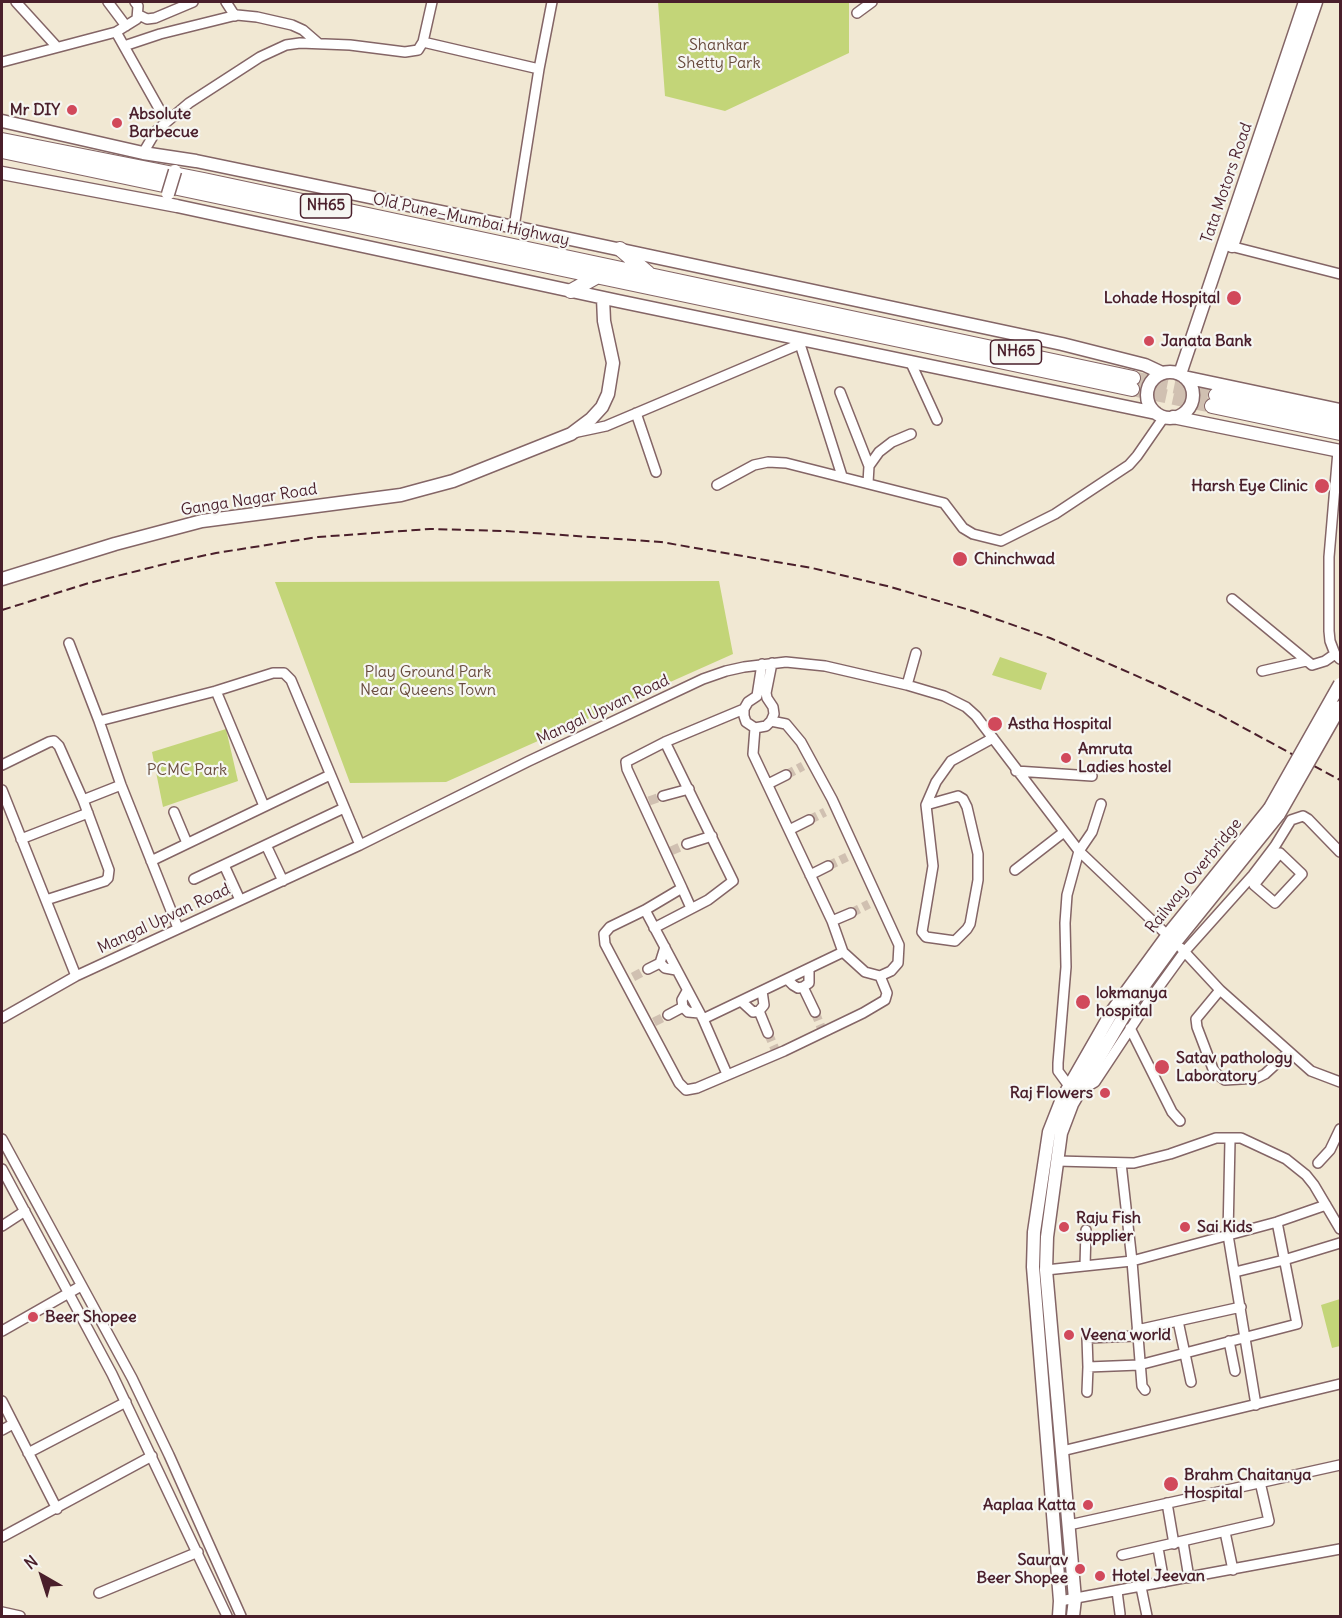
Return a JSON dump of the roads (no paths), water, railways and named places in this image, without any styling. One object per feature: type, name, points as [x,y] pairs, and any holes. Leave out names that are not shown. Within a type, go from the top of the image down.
[{"type":"highway","name":"Old Pune–Mumbai Highway","points":[[2,140],[651,274]]},
{"type":"highway","name":"Old Pune–Mumbai Highway","points":[[2,151],[598,276]]},
{"type":"highway","points":[[620,249],[651,274]]},
{"type":"highway","name":"NH65","points":[[598,276],[1132,383],[651,274]]},
{"type":"highway","points":[[571,291],[598,276]]},
{"type":"highway","points":[[1214,401],[1294,418],[1341,433]]},
{"type":"highway","points":[[1294,418],[1341,421]]},
{"type":"main road","name":"Tata Motors Road","points":[[1182,376],[1228,245],[1305,2]]},
{"type":"main road","points":[[1228,245],[1316,2]]},
{"type":"main road","points":[[2,121],[143,153],[179,158],[514,226],[1062,344],[1145,365],[1162,373],[1171,372],[1341,410]]},
{"type":"main road","points":[[167,199],[179,158]]},
{"type":"main road","points":[[2,173],[167,199],[802,342],[910,361],[1339,451]]},
{"type":"main road","name":"Ganga Nagar Road","points":[[2,579],[115,544],[202,521],[401,495],[453,481],[571,434],[591,419],[602,407],[608,394],[613,363],[604,321],[603,298]]},
{"type":"main road","points":[[1162,373],[1152,381],[1147,393],[1148,402],[1164,416]]},
{"type":"main road","points":[[1164,416],[1185,412],[1192,400],[1191,387],[1182,376]]},
{"type":"main road","name":"Railway Overbridge","points":[[1274,811],[1341,684]]},
{"type":"main road","name":"Railway Overbridge","points":[[1074,1089],[1152,973],[1274,811],[1341,707]]},
{"type":"main road","points":[[1073,1617],[1076,1599],[1046,1270],[1047,1237],[1057,1161],[1063,1126],[1074,1089]]},
{"type":"main road","points":[[1059,1617],[1060,1601],[1035,1302],[1033,1247],[1049,1132],[1054,1115],[1074,1089]]},
{"type":"street","points":[[16,2],[57,47]]},
{"type":"street","points":[[108,2],[126,26]]},
{"type":"street","points":[[2,62],[116,32],[137,20],[139,15],[135,2]]},
{"type":"street","points":[[139,15],[147,19],[155,18],[193,2]]},
{"type":"street","points":[[226,2],[235,16]]},
{"type":"street","points":[[143,153],[156,131],[189,103],[260,57],[286,45],[318,43],[413,52],[418,50],[423,42],[432,2]]},
{"type":"street","points":[[514,226],[552,2]]},
{"type":"street","points":[[857,13],[872,2]]},
{"type":"street","points":[[124,46],[160,34],[235,16],[257,17],[292,25],[303,30],[318,43]]},
{"type":"street","points":[[116,32],[166,121]]},
{"type":"street","points":[[423,42],[539,69]]},
{"type":"street","points":[[1228,245],[1341,274]]},
{"type":"street","points":[[571,434],[606,426],[802,342],[842,476]]},
{"type":"street","points":[[910,361],[936,420]]},
{"type":"street","points":[[840,392],[869,466],[868,483]]},
{"type":"street","points":[[636,413],[656,472]]},
{"type":"street","points":[[717,485],[754,465],[768,462],[786,463],[944,503],[963,528],[973,534],[1001,541],[1054,514],[1129,465],[1164,416]]},
{"type":"street","points":[[869,466],[885,446],[911,434]]},
{"type":"street","points":[[1232,599],[1312,665],[1318,665],[1338,656],[1330,641],[1329,631],[1329,557],[1339,451]]},
{"type":"street","points":[[69,643],[121,785],[178,928]]},
{"type":"street","points":[[907,685],[916,652]]},
{"type":"street","points":[[1262,671],[1306,661]]},
{"type":"street","name":"Mangal Upvan Road","points":[[2,1018],[76,976],[360,846],[530,761],[707,678],[726,670],[772,663],[802,662],[907,685],[944,696],[966,707],[976,716],[1079,851],[1163,931]]},
{"type":"street","points":[[762,664],[757,696],[748,702],[744,709],[746,722],[755,728],[766,726],[774,714],[773,707],[766,698],[772,663]]},
{"type":"street","points":[[99,721],[216,691],[273,673],[284,673],[291,680],[360,846]]},
{"type":"street","points":[[216,691],[264,806]]},
{"type":"street","points":[[692,908],[646,803],[627,769],[626,762],[665,742],[744,709]]},
{"type":"street","points":[[755,728],[753,754],[832,921],[843,952],[865,972],[880,976],[898,963],[899,945],[836,807],[807,764],[801,742],[786,724],[771,721]]},
{"type":"street","points":[[926,805],[958,796],[963,800],[967,807],[978,854],[978,880],[970,924],[955,941],[926,937],[922,932],[933,861],[926,805],[936,782],[951,761],[993,738]]},
{"type":"street","points":[[2,765],[54,741],[62,750],[109,870],[108,878],[46,900]]},
{"type":"street","points":[[654,928],[714,896],[733,881],[665,742]]},
{"type":"street","points":[[1016,771],[1092,776]]},
{"type":"street","points":[[151,861],[330,775]]},
{"type":"street","points":[[768,784],[786,775]]},
{"type":"street","points":[[663,796],[686,784]]},
{"type":"street","points":[[83,800],[121,785]]},
{"type":"street","points":[[2,790],[76,976]]},
{"type":"street","points":[[1101,804],[1092,832],[1079,851],[1065,910],[1066,967],[1058,1071],[1074,1089],[1095,1082],[1183,949],[1261,870],[1280,853],[1302,874],[1275,903],[1254,885],[1261,870],[1288,824],[1297,817],[1303,816],[1341,852]]},
{"type":"street","points":[[825,812],[836,807]]},
{"type":"street","points":[[194,879],[344,808]]},
{"type":"street","points":[[174,812],[187,843]]},
{"type":"street","points":[[21,839],[88,813]]},
{"type":"street","points":[[789,830],[809,820]]},
{"type":"street","points":[[687,844],[710,832]]},
{"type":"street","points":[[1015,870],[1064,832]]},
{"type":"street","points":[[266,845],[283,880]]},
{"type":"street","points":[[847,857],[856,853]]},
{"type":"street","points":[[224,865],[240,900]]},
{"type":"street","points":[[810,875],[828,866]]},
{"type":"street","points":[[682,888],[610,927],[604,934],[605,944],[629,979],[679,1083],[686,1090],[697,1089],[885,1000],[887,993],[880,976]]},
{"type":"street","points":[[869,904],[878,899]]},
{"type":"street","points":[[645,910],[701,1016],[727,1074]]},
{"type":"street","points":[[832,921],[850,913]]},
{"type":"street","points":[[648,969],[660,963],[665,947]]},
{"type":"street","points":[[1183,949],[1220,990],[1311,1071],[1341,1082]]},
{"type":"street","points":[[687,991],[682,1000],[683,1007],[688,1012],[701,1016],[741,1001],[843,952]]},
{"type":"street","points":[[660,963],[665,968],[676,970]]},
{"type":"street","points":[[787,979],[798,988],[803,987],[809,984],[809,969]]},
{"type":"street","points":[[803,987],[814,1012]]},
{"type":"street","points":[[1220,990],[1196,1019],[1213,1069],[1218,1075],[1225,1080],[1257,1078],[1265,1074],[1289,1052]]},
{"type":"street","points":[[741,1001],[753,1012],[759,1011],[764,1005],[762,991]]},
{"type":"street","points":[[668,1015],[683,1007]]},
{"type":"street","points":[[759,1011],[768,1033]]},
{"type":"street","points":[[1130,1028],[1172,1112],[1180,1121]]},
{"type":"street","points":[[1318,1163],[1330,1150],[1341,1129]]},
{"type":"street","points":[[1057,1161],[1134,1162],[1170,1154],[1216,1138],[1241,1138],[1271,1150],[1306,1175],[1341,1229]]},
{"type":"street","points":[[2,1139],[132,1378],[241,1617]]},
{"type":"street","points":[[1230,1140],[1228,1234],[1256,1405]]},
{"type":"street","points":[[1121,1163],[1132,1261],[1139,1365],[1142,1386],[1145,1390]]},
{"type":"street","points":[[2,1169],[126,1402],[227,1617]]},
{"type":"street","points":[[1046,1270],[1132,1261],[1276,1222],[1326,1205]]},
{"type":"street","points":[[2,1226],[25,1211]]},
{"type":"street","points":[[1088,1367],[1139,1365],[1297,1324],[1276,1222]]},
{"type":"street","points":[[1085,1266],[1086,1230]]},
{"type":"street","points":[[1235,1272],[1341,1243]]},
{"type":"street","points":[[2,1330],[81,1286]]},
{"type":"street","points":[[1087,1392],[1087,1338],[1137,1333],[1241,1307]]},
{"type":"street","points":[[1178,1321],[1191,1382]]},
{"type":"street","points":[[1228,1341],[1235,1371]]},
{"type":"street","points":[[1062,1451],[1341,1384]]},
{"type":"street","points":[[2,1401],[57,1509]]},
{"type":"street","points":[[28,1453],[126,1402]]},
{"type":"street","points":[[2,1430],[13,1424]]},
{"type":"street","points":[[2,1538],[152,1456]]},
{"type":"street","points":[[1069,1525],[1341,1465]]},
{"type":"street","points":[[1122,1555],[1269,1521],[1260,1482]]},
{"type":"street","points":[[1167,1503],[1189,1578]]},
{"type":"street","points":[[1225,1532],[1233,1570]]},
{"type":"street","points":[[1158,1548],[1164,1582]]},
{"type":"street","points":[[1060,1601],[1341,1549]]},
{"type":"street","points":[[99,1593],[198,1552]]},
{"type":"street","points":[[1141,1587],[1147,1617]]},
{"type":"street","points":[[1117,1591],[1120,1614]]},
{"type":"street","points":[[2,1612],[20,1617]]},
{"type":"tunnel","points":[[1133,378],[1216,395]]},
{"type":"tunnel","points":[[1132,389],[1212,406]]},
{"type":"tunnel","points":[[786,775],[803,766]]},
{"type":"tunnel","points":[[649,801],[663,796]]},
{"type":"tunnel","points":[[809,820],[825,812]]},
{"type":"tunnel","points":[[671,851],[687,844]]},
{"type":"tunnel","points":[[828,866],[847,857]]},
{"type":"tunnel","points":[[851,913],[869,904]]},
{"type":"tunnel","points":[[633,977],[648,969]]},
{"type":"tunnel","points":[[815,1012],[821,1027]]},
{"type":"tunnel","points":[[654,1022],[668,1015]]},
{"type":"tunnel","points":[[768,1033],[775,1049]]},
{"type":"railway","points":[[2,610],[89,583],[173,562],[318,537],[430,529],[506,531],[661,542],[812,568],[887,586],[973,611],[1050,638],[1162,687],[1218,714],[1340,780]]},
{"type":"place","name":"Mr DIY","points":[[72,110]]},
{"type":"place","name":"Absolute Barbecue","points":[[117,123]]},
{"type":"place","name":"Lohade Hospital","points":[[1234,298]]},
{"type":"place","name":"Janata Bank","points":[[1149,341]]},
{"type":"place","name":"Harsh Eye Clinic","points":[[1322,486]]},
{"type":"place","name":"Chinchwad","points":[[960,559]]},
{"type":"place","name":"Astha Hospital","points":[[995,724]]},
{"type":"place","name":"Amruta Ladies hostel","points":[[1066,758]]},
{"type":"place","name":"lokmanya hospital","points":[[1083,1002]]},
{"type":"place","name":"Satav pathology Laboratory","points":[[1162,1067]]},
{"type":"place","name":"Raj Flowers","points":[[1105,1093]]},
{"type":"place","name":"Raju Fish supplier","points":[[1064,1227]]},
{"type":"place","name":"Sai Kids","points":[[1185,1227]]},
{"type":"place","name":"Beer Shopee","points":[[33,1317]]},
{"type":"place","name":"Veena world","points":[[1069,1335]]},
{"type":"place","name":"Brahm Chaitanya Hospital","points":[[1171,1484]]},
{"type":"place","name":"Aaplaa Katta","points":[[1088,1505]]},
{"type":"place","name":"Saurav Beer Shopee","points":[[1080,1569]]},
{"type":"place","name":"Hotel Jeevan","points":[[1100,1576]]},
{"type":"park label","name":"Shankar Shetty Park","points":[[719,54]]},
{"type":"park label","name":"Play Ground Park Near Queens Town","points":[[428,681]]},
{"type":"park label","name":"PCMC Park","points":[[187,770]]}]
